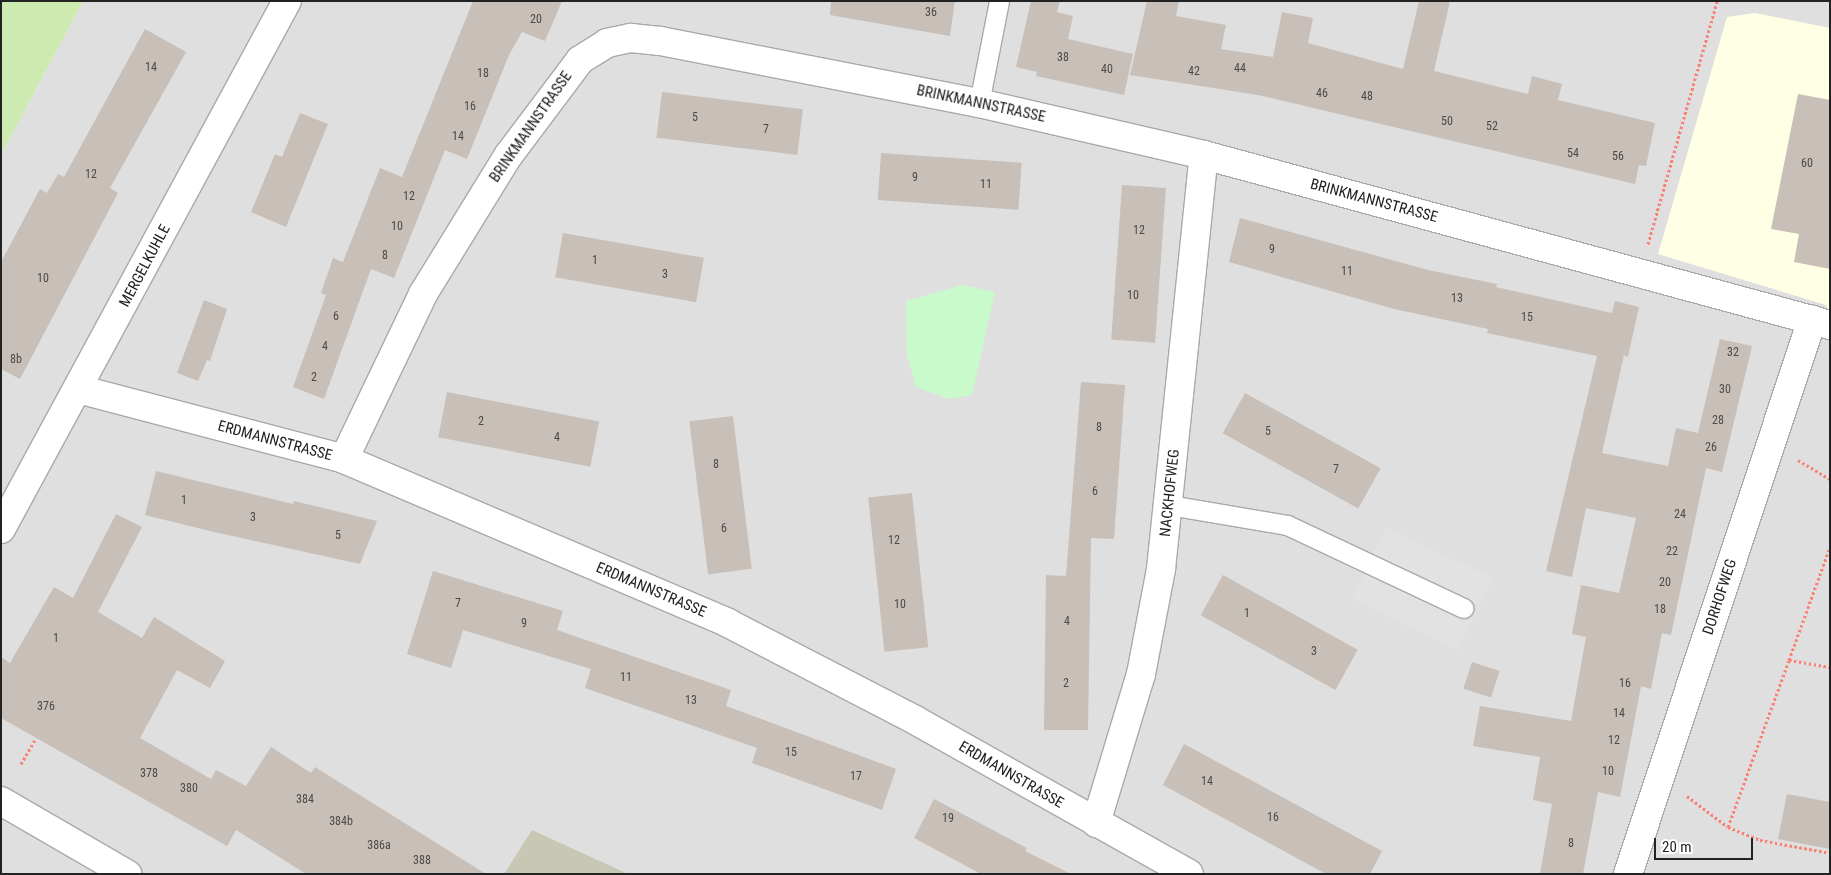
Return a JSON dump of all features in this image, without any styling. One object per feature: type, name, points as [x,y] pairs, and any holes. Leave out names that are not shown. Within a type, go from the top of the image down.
[{"type":"street","name":"MERGELKUHLE","points":[[1,529],[78,390],[287,1]]},
{"type":"street","name":"BRINKMANNSTRASSE","points":[[344,459],[423,294],[504,164],[551,94],[580,60],[607,43],[631,38],[660,41],[979,103],[1204,155],[1821,323]]},
{"type":"street","name":"NACKHOFWEG","points":[[1096,823],[1141,674],[1161,569],[1204,155]]},
{"type":"street","name":"DORHOFWEG","points":[[1628,874],[1661,775],[1821,323]]},
{"type":"street","name":"ERDMANNSTRASSE","points":[[78,390],[344,459],[728,623],[915,720],[1189,874]]},
{"type":"street","points":[[1,800],[114,870]]},
{"type":"lane","points":[[979,103],[999,1]]},
{"type":"lane","points":[[1169,505],[1287,525],[1463,608]]},
{"type":"path","points":[[1639,273],[1718,1]]},
{"type":"path","points":[[1728,827],[1830,547]]},
{"type":"path","points":[[1789,660],[1830,668]]},
{"type":"path","points":[[21,764],[36,738]]},
{"type":"path","points":[[1661,775],[1728,827],[1760,840],[1830,854]]},
{"type":"shaded area","points":[[83,1],[1830,1],[1830,874],[1,874],[1,155]]},
{"type":"shaded area","points":[[1755,13],[1830,28],[1830,314],[1826,305],[1658,254],[1727,17]]},
{"type":"shaded area","points":[[1387,527],[1493,579],[1458,651],[1352,599]]},
{"type":"shaded area","points":[[532,830],[628,874],[504,874]]},
{"type":"green space","points":[[1,1],[83,1],[1,155]]},
{"type":"green space","points":[[963,285],[995,292],[972,395],[949,399],[916,387],[907,355],[906,301]]},
{"type":"building","points":[[473,1],[562,1],[545,41],[522,32],[509,55],[467,159],[445,150],[394,278],[371,269],[324,399],[293,387],[326,295],[321,293],[333,258],[343,262],[380,168],[402,177]]},
{"type":"building","points":[[831,1],[955,1],[950,36],[830,15]]},
{"type":"building","points":[[1031,1],[1060,1],[1057,12],[1073,16],[1068,39],[1133,54],[1124,95],[1036,76],[1037,72],[1016,67]]},
{"type":"building","points":[[1147,1],[1179,1],[1176,16],[1226,25],[1221,49],[1273,57],[1282,12],[1313,18],[1308,43],[1403,69],[1419,1],[1450,1],[1434,71],[1528,94],[1532,76],[1562,84],[1558,100],[1655,123],[1646,166],[1639,165],[1635,184],[1258,95],[1130,75]]},
{"type":"building","points":[[145,29],[186,52],[110,188],[118,193],[20,379],[1,369],[1,262],[40,189],[47,193],[58,174],[64,177]]},
{"type":"building","points":[[662,92],[803,109],[797,155],[656,138]]},
{"type":"building","points":[[1798,94],[1830,100],[1830,269],[1794,262],[1799,234],[1771,229]]},
{"type":"building","points":[[300,113],[328,124],[286,227],[251,212],[275,154],[282,157]]},
{"type":"building","points":[[881,153],[1022,163],[1018,210],[878,200]]},
{"type":"building","points":[[1122,185],[1166,188],[1155,343],[1111,340]]},
{"type":"building","points":[[1240,218],[1428,270],[1497,284],[1496,287],[1612,313],[1615,301],[1639,307],[1628,357],[1624,355],[1602,453],[1668,466],[1676,428],[1698,433],[1720,339],[1752,346],[1722,472],[1706,468],[1671,635],[1662,633],[1651,689],[1641,686],[1620,797],[1598,792],[1583,874],[1540,874],[1552,804],[1533,800],[1540,757],[1473,746],[1480,706],[1571,721],[1586,637],[1572,634],[1581,585],[1619,593],[1636,518],[1586,508],[1572,577],[1546,571],[1597,356],[1487,333],[1488,329],[1394,309],[1229,262]]},
{"type":"building","points":[[563,233],[704,258],[696,302],[555,277]]},
{"type":"building","points":[[204,300],[227,309],[210,361],[207,360],[198,381],[177,373]]},
{"type":"building","points":[[1081,382],[1125,385],[1114,539],[1091,538],[1088,730],[1044,730],[1046,575],[1066,576]]},
{"type":"building","points":[[447,392],[599,422],[590,467],[438,437]]},
{"type":"building","points":[[1245,393],[1381,468],[1358,508],[1223,433]]},
{"type":"building","points":[[733,416],[752,569],[708,574],[689,421]]},
{"type":"building","points":[[156,471],[293,504],[294,501],[377,521],[360,564],[214,532],[145,515]]},
{"type":"building","points":[[912,493],[928,647],[884,652],[868,498]]},
{"type":"building","points":[[116,514],[142,527],[98,612],[142,638],[154,617],[225,661],[210,688],[177,670],[140,738],[211,779],[216,770],[246,786],[271,747],[311,773],[315,767],[486,874],[306,874],[236,830],[227,846],[1,718],[1,657],[10,663],[54,587],[73,598]]},
{"type":"building","points":[[433,571],[563,611],[557,630],[731,690],[726,706],[896,769],[882,810],[752,763],[757,748],[585,688],[591,669],[463,630],[451,668],[407,654]]},
{"type":"building","points":[[1223,575],[1358,650],[1335,690],[1201,615]]},
{"type":"building","points":[[1472,662],[1500,671],[1491,698],[1463,689]]},
{"type":"building","points":[[1184,744],[1382,851],[1370,874],[1326,874],[1163,785]]},
{"type":"building","points":[[1787,794],[1830,802],[1830,849],[1778,839]]},
{"type":"building","points":[[934,799],[1027,848],[1025,851],[1071,874],[981,874],[914,838]]}]
